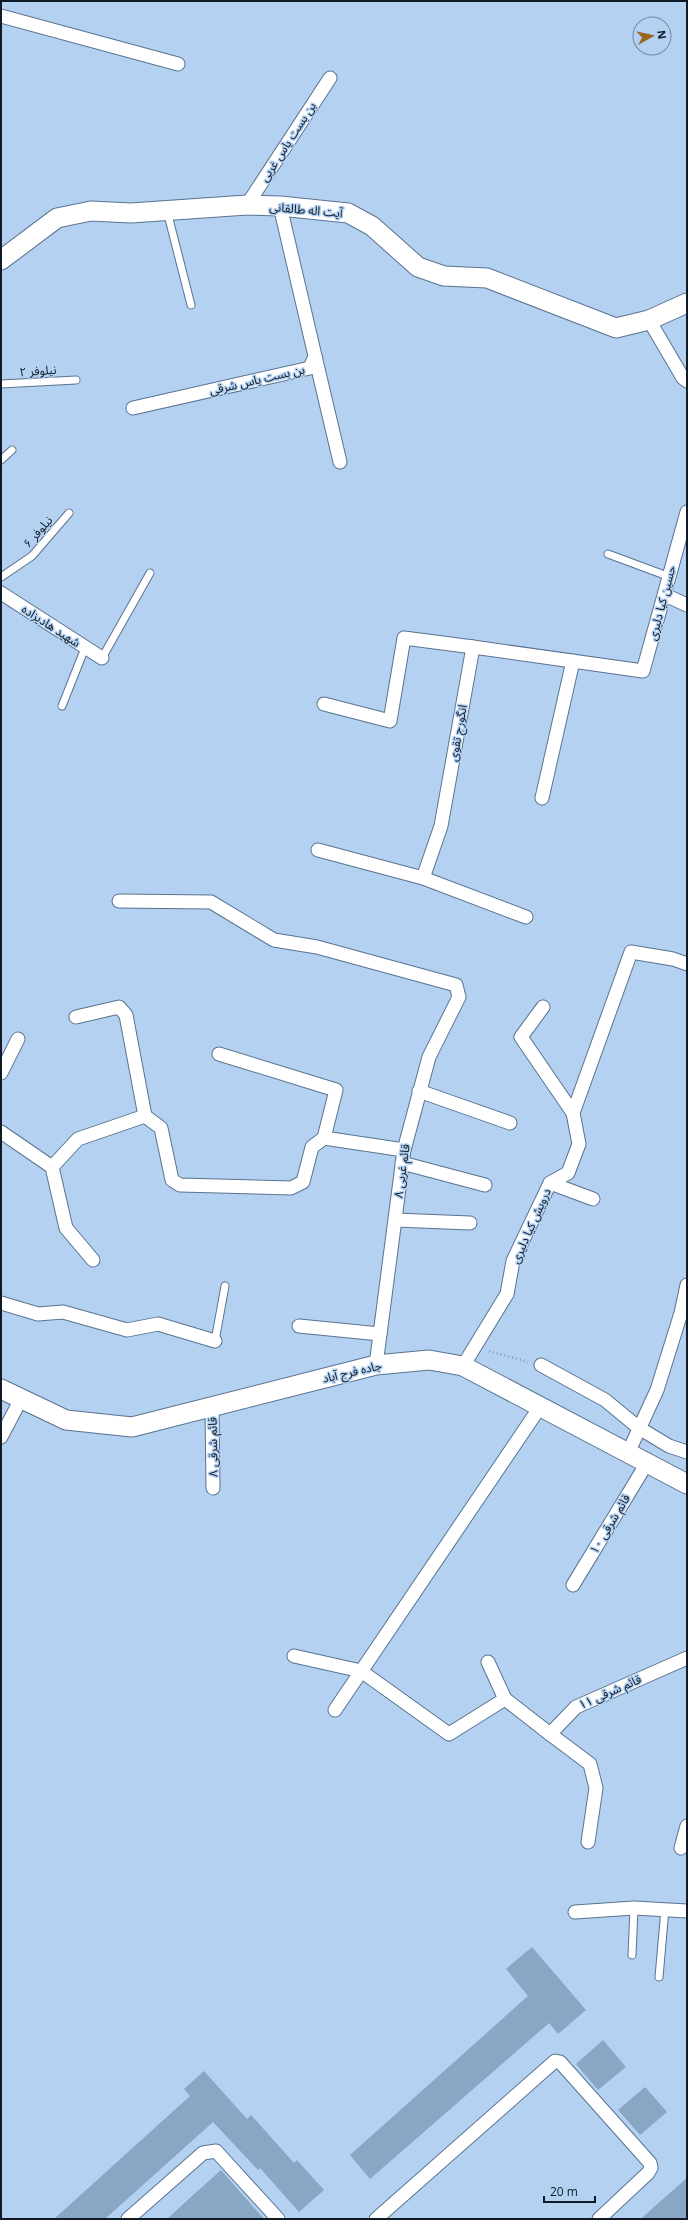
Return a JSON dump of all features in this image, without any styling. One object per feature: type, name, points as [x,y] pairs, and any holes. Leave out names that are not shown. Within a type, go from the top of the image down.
[{"type":"street","points":[[1,16],[178,64]]},
{"type":"street","name":"بن بست یاس غربی","points":[[247,205],[330,78]]},
{"type":"street","name":"آیت اله طالقانی","points":[[1,260],[57,218],[91,211],[132,213],[247,205],[280,206],[348,213],[372,226],[418,267],[444,276],[487,278],[616,328],[649,320],[687,303]]},
{"type":"street","name":"بن بست یاس شرقی","points":[[133,408],[310,368],[315,356],[280,206]]},
{"type":"street","points":[[649,320],[683,378],[687,381]]},
{"type":"street","points":[[315,356],[340,462]]},
{"type":"street","name":"حسین کیا دلیری","points":[[573,661],[643,671],[670,578],[687,512]]},
{"type":"street","name":"شهید هادیزاده","points":[[1,593],[102,658]]},
{"type":"street","points":[[665,595],[687,605]]},
{"type":"street","points":[[324,704],[390,721],[404,638],[573,661],[542,798]]},
{"type":"street","name":"انگورج تقوی","points":[[423,878],[441,826],[473,647]]},
{"type":"street","points":[[318,850],[423,878],[526,917]]},
{"type":"street","name":"قائم غربی ۸","points":[[119,901],[211,902],[274,940],[317,947],[456,985],[459,997],[429,1057],[403,1156],[396,1220],[376,1365]]},
{"type":"street","points":[[573,1113],[631,952],[673,958],[687,964]]},
{"type":"street","points":[[76,1017],[118,1007],[126,1015],[145,1116],[160,1128],[172,1180],[180,1185],[291,1188],[303,1182],[312,1147],[324,1138],[336,1090],[219,1054]]},
{"type":"street","points":[[543,1007],[521,1037],[573,1113]]},
{"type":"street","points":[[1,1073],[18,1039]]},
{"type":"street","points":[[419,1091],[510,1123]]},
{"type":"street","name":"درویش کیا دلیری","points":[[463,1366],[507,1294],[513,1261],[550,1183],[568,1172],[579,1144],[573,1113]]},
{"type":"street","points":[[52,1167],[78,1139],[145,1116]]},
{"type":"street","points":[[1,1132],[52,1167],[66,1228],[93,1260]]},
{"type":"street","points":[[324,1138],[403,1156],[485,1185]]},
{"type":"street","points":[[550,1183],[594,1199]]},
{"type":"street","points":[[396,1220],[470,1223]]},
{"type":"street","points":[[628,1454],[657,1390],[684,1314],[687,1285]]},
{"type":"street","points":[[1,1303],[38,1314],[63,1312],[127,1330],[158,1324],[215,1341]]},
{"type":"street","points":[[299,1326],[380,1334]]},
{"type":"street","name":"جاده فرج آباد","points":[[1,1390],[66,1420],[132,1427],[376,1365],[429,1360],[463,1366],[687,1484]]},
{"type":"street","points":[[541,1365],[605,1400],[639,1428],[668,1446],[687,1452]]},
{"type":"street","points":[[1,1437],[21,1399]]},
{"type":"street","name":"قائم شرقی ۸","points":[[212,1406],[214,1488]]},
{"type":"street","points":[[335,1710],[540,1407]]},
{"type":"street","name":"قائم شرقی ۱۰","points":[[573,1585],[647,1463]]},
{"type":"street","points":[[294,1656],[361,1671],[449,1734],[505,1699]]},
{"type":"street","name":"قائم شرقی ۱۱","points":[[550,1734],[576,1707],[687,1658]]},
{"type":"street","points":[[488,1662],[505,1699],[590,1764],[596,1788],[588,1842]]},
{"type":"street","points":[[681,1848],[687,1826]]},
{"type":"street","points":[[575,1912],[634,1908],[687,1911]]},
{"type":"street","points":[[376,2219],[555,2061],[560,2062],[650,2163],[651,2168],[648,2173],[599,2219]]},
{"type":"street","points":[[128,2219],[203,2153],[216,2151],[278,2219]]},
{"type":"lane","points":[[167,211],[191,305]]},
{"type":"lane","name":"نیلوفر ۲","points":[[1,384],[76,380]]},
{"type":"lane","points":[[1,460],[12,450]]},
{"type":"lane","name":"نیلوفر ۶","points":[[1,577],[32,556],[69,512]]},
{"type":"lane","points":[[608,554],[670,578]]},
{"type":"lane","points":[[102,658],[150,573]]},
{"type":"lane","points":[[62,706],[85,648]]},
{"type":"lane","points":[[215,1341],[225,1286]]},
{"type":"lane","points":[[632,1955],[634,1908]]},
{"type":"lane","points":[[659,1978],[665,1909]]},
{"type":"path","points":[[474,1348],[541,1365]]},
{"type":"building","points":[[532,1947],[586,2010],[558,2034],[549,2023],[370,2179],[350,2155],[528,1996],[506,1969]]},
{"type":"building","points":[[603,2040],[626,2067],[598,2090],[576,2064]]},
{"type":"building","points":[[204,2071],[247,2119],[251,2115],[294,2163],[297,2160],[324,2190],[299,2212],[260,2168],[258,2170],[213,2122],[105,2219],[54,2219],[190,2096],[184,2089]]},
{"type":"building","points":[[645,2087],[667,2112],[640,2135],[618,2110]]},
{"type":"building","points":[[221,2170],[264,2219],[167,2219],[192,2196]]},
{"type":"building","points":[[687,2178],[687,2219],[641,2219],[655,2206]]}]
